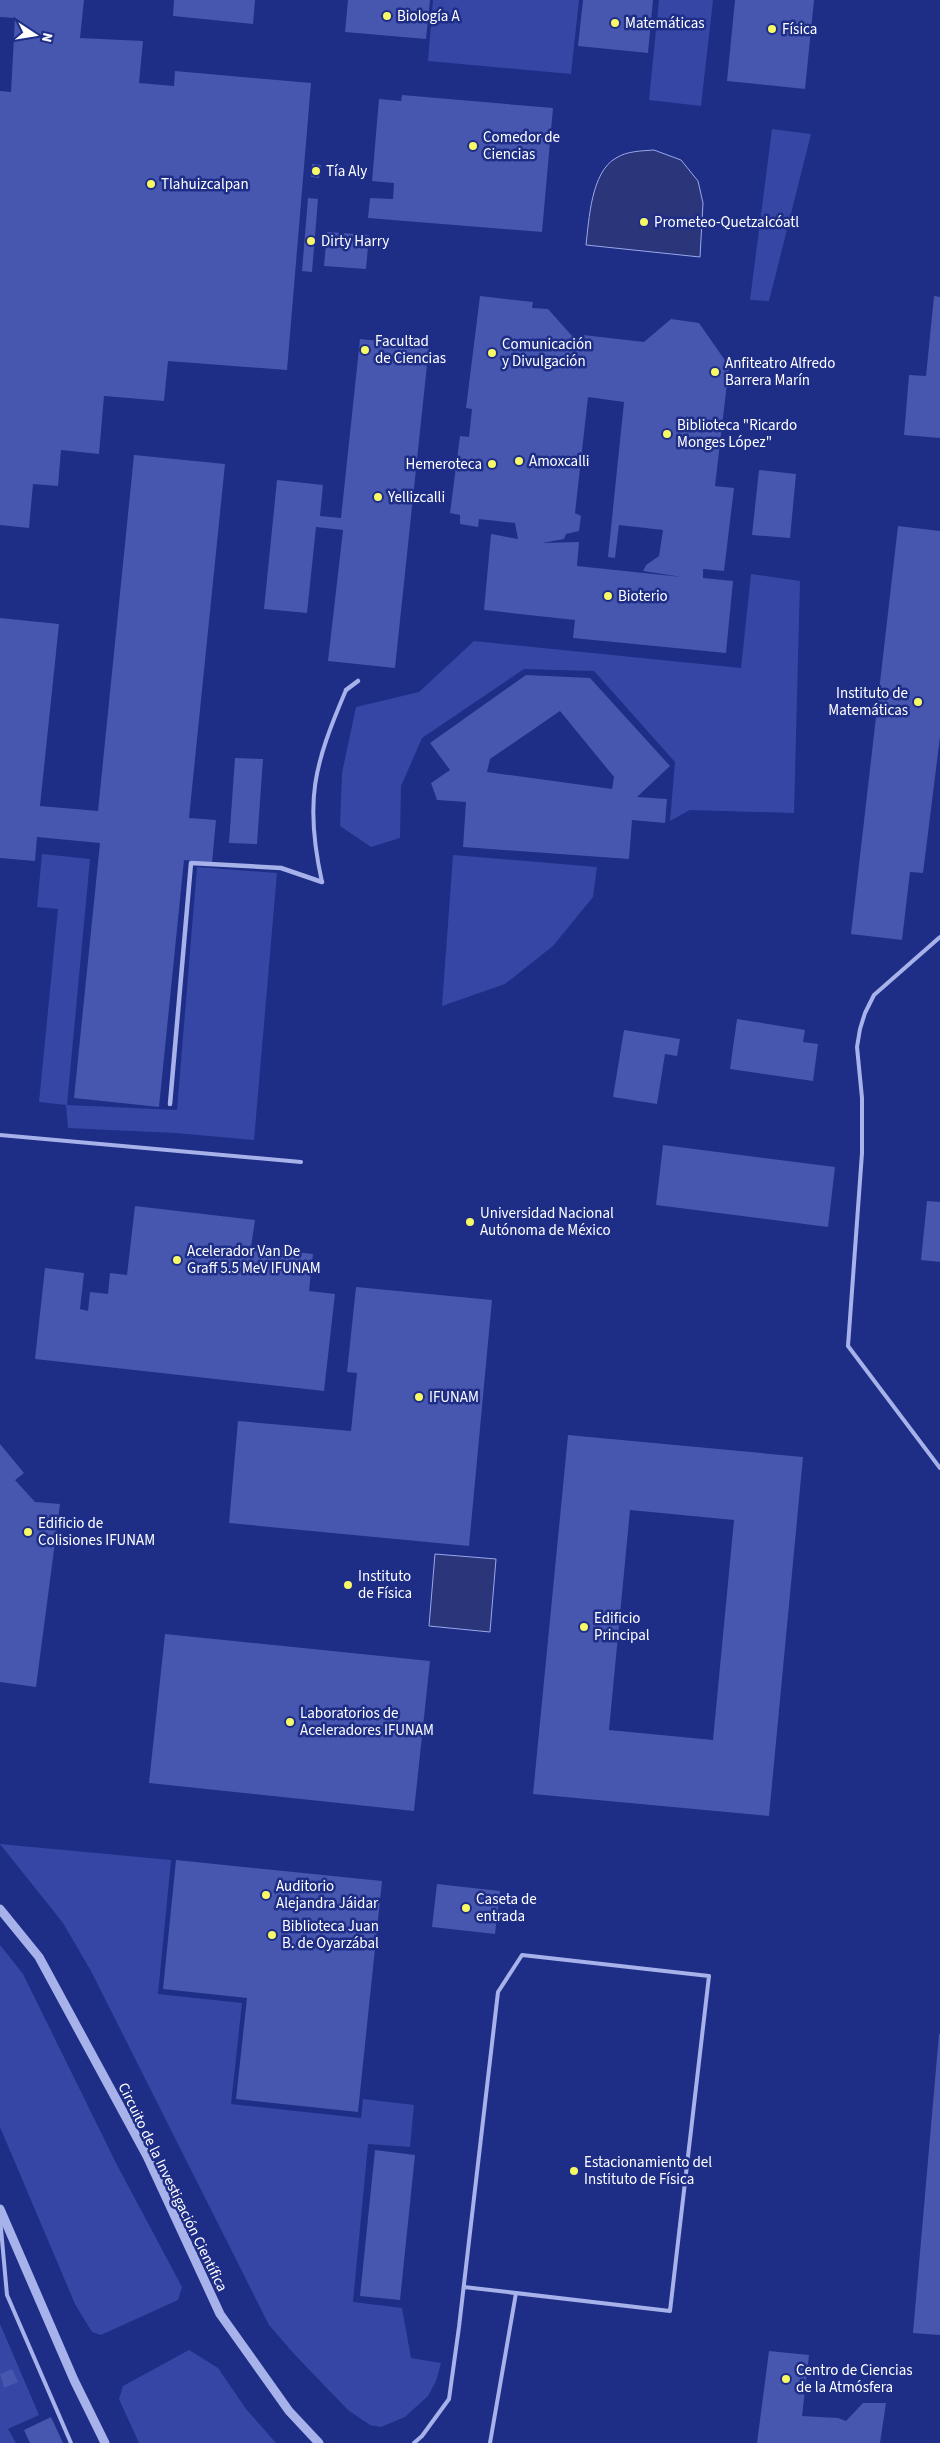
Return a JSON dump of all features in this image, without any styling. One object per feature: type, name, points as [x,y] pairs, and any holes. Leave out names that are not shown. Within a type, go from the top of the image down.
[{"type":"street","points":[[346,690],[358,680]]},
{"type":"street","points":[[170,1104],[192,863],[280,868],[322,882]]},
{"type":"street","name":"Circuito de la Investigación Científica","points":[[0,1909],[39,1957],[146,2156],[220,2314],[289,2411],[319,2443]]},
{"type":"street","points":[[0,2210],[74,2380],[105,2443]]},
{"type":"lane","points":[[322,882],[314,844],[312,816],[315,775],[328,733],[346,690]]},
{"type":"lane","points":[[940,937],[874,995],[860,1029],[857,1047],[862,1098],[862,1152],[848,1346],[940,1468]]},
{"type":"lane","points":[[0,1135],[301,1162]]},
{"type":"lane","points":[[414,2443],[422,2436],[449,2400],[464,2288],[498,1992],[522,1955],[709,1976],[670,2311],[464,2288]]},
{"type":"lane","points":[[0,2216],[7,2294],[71,2443]]},
{"type":"lane","points":[[490,2443],[516,2293]]},
{"type":"shaded area","points":[[433,0],[579,0],[571,74],[428,61]]},
{"type":"shaded area","points":[[659,0],[713,0],[701,106],[649,100]]},
{"type":"shaded area","points":[[772,129],[811,134],[769,301],[750,300]]},
{"type":"shaded area","points":[[654,150],[681,160],[698,181],[703,203],[700,257],[586,245],[590,210],[596,185],[601,174],[616,158],[634,152]]},
{"type":"shaded area","points":[[751,574],[800,581],[794,813],[690,810],[670,821],[675,762],[594,671],[524,669],[422,738],[401,786],[400,838],[371,847],[340,826],[342,773],[356,707],[419,692],[474,641],[741,668]]},
{"type":"shaded area","points":[[42,854],[90,859],[67,1105],[177,1110],[197,867],[277,873],[254,1140],[175,1133],[68,1128],[66,1105],[39,1102],[58,909],[37,907]]},
{"type":"shaded area","points":[[453,855],[597,867],[593,897],[553,946],[505,984],[442,1006]]},
{"type":"shaded area","points":[[435,1554],[496,1559],[490,1632],[429,1626]]},
{"type":"shaded area","points":[[0,1844],[171,1860],[158,1994],[242,2003],[231,2104],[361,2118],[363,2099],[414,2105],[410,2147],[368,2144],[353,2302],[402,2308],[411,2358],[441,2363],[436,2381],[428,2396],[405,2417],[381,2427],[370,2425],[348,2410],[269,2325],[91,1971],[63,1923]]},
{"type":"shaded area","points":[[0,1945],[23,1974],[117,2165],[182,2287],[178,2300],[101,2335],[92,2332],[75,2304],[0,2127]]},
{"type":"shaded area","points":[[0,2324],[39,2415],[8,2429],[16,2443],[0,2443]]},
{"type":"shaded area","points":[[189,2350],[218,2368],[246,2409],[276,2443],[139,2443],[119,2399],[123,2386]]},
{"type":"building","name":"Tlahuizcalpan","points":[[0,0],[84,0],[80,38],[143,41],[139,83],[174,86],[175,71],[311,83],[287,370],[168,361],[164,401],[104,396],[99,454],[61,450],[58,486],[33,484],[29,528],[0,525],[0,91],[11,92],[15,18],[0,17]]},
{"type":"building","points":[[174,0],[255,0],[253,24],[173,16]]},
{"type":"building","name":"Biología A","points":[[348,0],[430,0],[426,39],[345,32]]},
{"type":"building","name":"Matemáticas","points":[[583,0],[653,0],[648,53],[578,46]]},
{"type":"building","name":"Física","points":[[735,0],[814,0],[805,89],[727,81]]},
{"type":"building","name":"Comedor de Ciencias","points":[[402,95],[553,108],[542,232],[368,218],[370,198],[393,199],[394,183],[372,181],[379,99],[401,101]]},
{"type":"building","name":"Tía Aly","points":[[312,164],[321,165],[319,178],[311,177]]},
{"type":"building","points":[[308,198],[318,199],[312,272],[302,271]]},
{"type":"building","points":[[327,232],[369,235],[366,269],[324,266]]},
{"type":"building","name":"Amoxcalli","points":[[480,296],[533,302],[532,308],[548,309],[582,347],[583,335],[644,342],[671,319],[699,323],[729,366],[715,486],[734,488],[724,571],[703,569],[703,578],[733,581],[726,653],[573,638],[575,620],[484,610],[491,534],[518,539],[515,523],[479,519],[478,527],[460,524],[460,515],[450,513],[460,436],[469,437],[472,409],[466,408]],"holes":[[[588,397],[624,402],[608,557],[615,558],[619,525],[663,530],[659,556],[646,565],[643,571],[682,577],[577,566],[579,542],[542,543],[564,539],[566,534],[579,531],[581,516],[575,513]]]},
{"type":"building","points":[[934,296],[940,297],[940,438],[904,435],[909,375],[926,376]]},
{"type":"building","name":"Yellizcalli","points":[[360,339],[429,346],[395,668],[328,661],[343,530],[316,527],[307,613],[264,609],[277,480],[323,485],[320,516],[341,518]]},
{"type":"building","points":[[134,455],[225,464],[189,818],[216,820],[212,863],[184,860],[159,1107],[74,1098],[100,843],[37,837],[35,861],[0,858],[0,618],[59,624],[40,806],[98,811]]},
{"type":"building","points":[[759,470],[796,474],[790,538],[752,535]]},
{"type":"building","name":"Instituto de Matemáticas","points":[[898,526],[940,531],[940,737],[923,873],[910,872],[902,940],[851,934]]},
{"type":"building","points":[[526,675],[590,678],[670,766],[637,797],[667,799],[665,823],[632,820],[629,859],[463,847],[466,802],[437,800],[431,783],[450,770],[430,743]],"holes":[[[560,711],[614,777],[612,789],[487,772],[490,759]]]},
{"type":"building","points":[[235,758],[263,759],[257,844],[229,843]]},
{"type":"building","points":[[737,1019],[805,1030],[803,1042],[818,1044],[813,1081],[730,1069]]},
{"type":"building","points":[[624,1030],[680,1039],[677,1056],[665,1054],[657,1104],[613,1097]]},
{"type":"building","points":[[663,1145],[835,1167],[828,1227],[656,1205]]},
{"type":"building","points":[[927,1201],[940,1202],[940,1262],[921,1260]]},
{"type":"building","points":[[135,1206],[255,1220],[251,1247],[313,1254],[309,1291],[335,1294],[324,1391],[35,1359],[45,1268],[84,1273],[80,1309],[88,1311],[90,1292],[108,1294],[110,1273],[127,1275]]},
{"type":"building","name":"IFUNAM","points":[[356,1287],[492,1300],[469,1546],[229,1523],[238,1421],[351,1431],[357,1373],[347,1372]]},
{"type":"building","name":"Edificio Principal","points":[[568,1435],[803,1457],[769,1816],[533,1794]],"holes":[[[630,1510],[734,1520],[713,1740],[609,1730]]]},
{"type":"building","points":[[0,1444],[24,1473],[15,1480],[35,1502],[60,1504],[36,1687],[0,1682]]},
{"type":"building","name":"Laboratorios de Aceleradores IFUNAM","points":[[165,1634],[430,1661],[414,1811],[149,1783]]},
{"type":"building","name":"Biblioteca Juan B. de Oyarzábal","points":[[176,1860],[382,1881],[358,2112],[236,2099],[247,1998],[163,1989]]},
{"type":"building","name":"Caseta de entrada","points":[[437,1884],[500,1891],[495,1934],[432,1927]]},
{"type":"building","name":"Centro de Ciencias de la Atmósfera","points":[[940,2034],[940,2335],[913,2333]]},
{"type":"building","points":[[375,2150],[415,2155],[400,2300],[360,2296]]},
{"type":"building","name":"Centro de Ciencias de la Atmósfera","points":[[769,2351],[809,2355],[802,2416],[838,2418],[846,2421],[863,2403],[886,2403],[880,2443],[757,2443]]},
{"type":"building","points":[[12,2369],[18,2382],[4,2388],[0,2374]]},
{"type":"building","points":[[51,2417],[63,2443],[30,2443],[24,2430]]},
{"type":"place","name":"Biología A","points":[[387,16]]},
{"type":"place","name":"Matemáticas","points":[[615,23]]},
{"type":"place","name":"Física","points":[[772,29]]},
{"type":"place","name":"Comedor de Ciencias","points":[[473,146]]},
{"type":"place","name":"Tía Aly","points":[[316,171]]},
{"type":"place","name":"Tlahuizcalpan","points":[[151,184]]},
{"type":"place","name":"Prometeo-Quetzalcóatl","points":[[644,222]]},
{"type":"place","name":"Dirty Harry","points":[[311,241]]},
{"type":"place","name":"Facultad de Ciencias","points":[[365,350]]},
{"type":"place","name":"Comunicación y Divulgación","points":[[492,353]]},
{"type":"place","name":"Anfiteatro Alfredo Barrera Marín","points":[[715,372]]},
{"type":"place","name":"Biblioteca \"Ricardo Monges López\"","points":[[667,434]]},
{"type":"place","name":"Amoxcalli","points":[[519,461]]},
{"type":"place","name":"Hemeroteca","points":[[492,464]]},
{"type":"place","name":"Yellizcalli","points":[[378,497]]},
{"type":"place","name":"Bioterio","points":[[608,596]]},
{"type":"place","name":"Instituto de Matemáticas","points":[[918,702]]},
{"type":"place","name":"Universidad Nacional Autónoma de México","points":[[470,1222]]},
{"type":"place","name":"Acelerador Van De Graff 5.5 MeV IFUNAM","points":[[177,1260]]},
{"type":"place","name":"IFUNAM","points":[[419,1397]]},
{"type":"place","name":"Edificio de Colisiones IFUNAM","points":[[28,1532]]},
{"type":"place","name":"Instituto de Física","points":[[348,1585]]},
{"type":"place","name":"Edificio Principal","points":[[584,1627]]},
{"type":"place","name":"Laboratorios de Aceleradores IFUNAM","points":[[290,1722]]},
{"type":"place","name":"Auditorio Alejandra Jáidar","points":[[266,1895]]},
{"type":"place","name":"Caseta de entrada","points":[[466,1908]]},
{"type":"place","name":"Biblioteca Juan B. de Oyarzábal","points":[[272,1935]]},
{"type":"place","name":"Estacionamiento del Instituto de Física","points":[[574,2171]]},
{"type":"place","name":"Centro de Ciencias de la Atmósfera","points":[[786,2379]]}]
